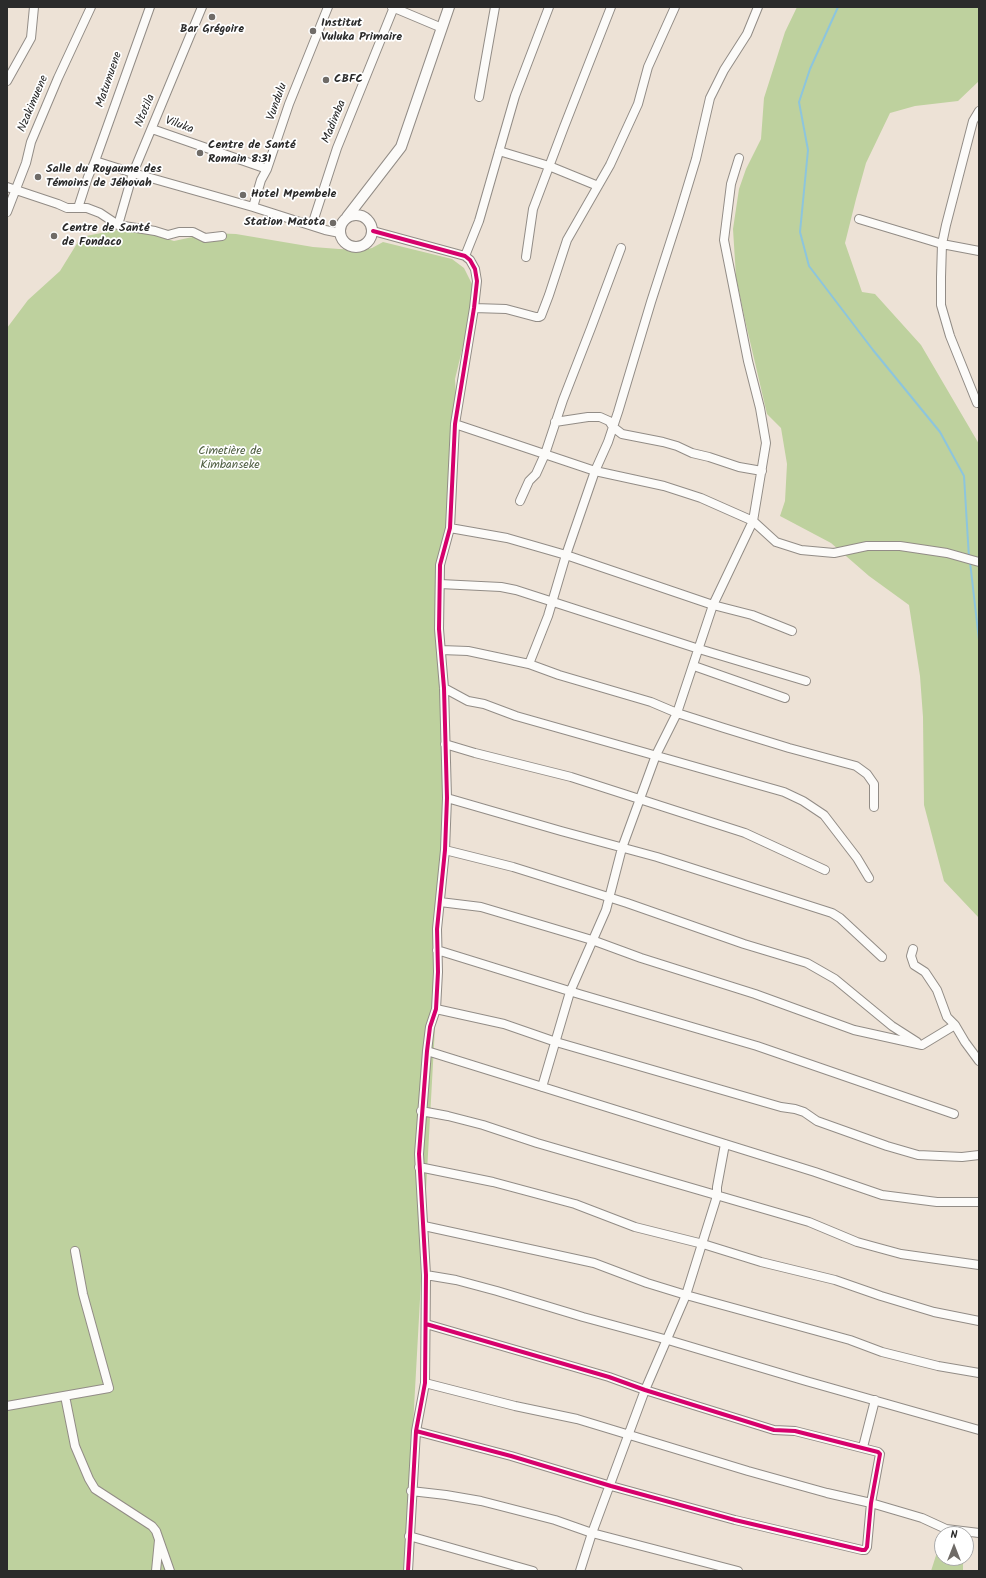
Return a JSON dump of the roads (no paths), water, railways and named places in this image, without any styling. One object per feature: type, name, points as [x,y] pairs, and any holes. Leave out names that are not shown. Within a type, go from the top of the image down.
[{"type":"street","points":[[7,81],[31,38],[34,7]]},
{"type":"street","name":"Nzakimuene","points":[[7,212],[26,163],[31,142],[58,78],[91,7]]},
{"type":"street","name":"Matumuene","points":[[78,208],[88,176],[95,161],[150,7]]},
{"type":"street","name":"Ntotila","points":[[118,225],[133,173],[202,7]]},
{"type":"street","name":"Vundulu","points":[[253,207],[261,180],[267,170],[289,104],[328,7]]},
{"type":"street","points":[[393,7],[442,28]]},
{"type":"street","name":"Madimba","points":[[312,225],[337,148],[393,7]]},
{"type":"street","points":[[347,218],[353,215],[359,215],[365,217],[371,223],[373,231],[370,239],[364,245],[356,247],[348,245],[342,239],[340,233],[342,223],[401,146],[450,7]]},
{"type":"street","points":[[479,97],[495,7]]},
{"type":"street","points":[[465,256],[479,221],[515,96],[549,7]]},
{"type":"street","points":[[526,257],[533,209],[611,7]]},
{"type":"street","points":[[474,308],[506,309],[539,317],[549,295],[568,240],[610,165],[638,104],[648,67],[675,7]]},
{"type":"street","points":[[529,664],[553,601],[566,555],[595,471],[613,428],[696,159],[710,98],[724,70],[747,34],[758,7]]},
{"type":"street","points":[[978,404],[950,336],[941,305],[942,244],[973,121],[979,111]]},
{"type":"street","name":"Viluka","points":[[152,129],[267,170]]},
{"type":"street","points":[[500,151],[549,166],[598,186]]},
{"type":"street","points":[[542,1087],[570,992],[610,898],[622,848],[656,755],[677,713],[694,666],[713,605],[753,521],[766,443],[760,408],[748,361],[724,240],[731,184],[739,158]]},
{"type":"street","points":[[95,161],[340,233]]},
{"type":"street","points":[[7,187],[67,208],[87,208],[100,213],[118,225],[155,231],[168,235],[178,232],[193,232],[205,238],[222,236]]},
{"type":"street","points":[[362,196],[365,217]]},
{"type":"street","points":[[859,219],[942,244],[979,251]]},
{"type":"street","points":[[373,231],[465,256],[470,260],[475,269],[477,281],[455,424],[450,528],[440,565],[439,629],[444,688],[447,798],[445,850],[437,929],[438,972],[436,1009],[430,1027],[426,1051],[421,1112],[419,1167],[424,1226],[426,1276],[425,1383],[416,1431],[411,1491],[408,1571]]},
{"type":"street","points":[[520,501],[529,481],[536,474],[545,454],[555,422],[621,248]]},
{"type":"street","points":[[555,422],[588,417],[600,417],[609,421],[613,428],[622,434],[663,442],[677,446],[692,453],[739,467],[762,470]]},
{"type":"street","points":[[455,424],[595,471],[664,486],[701,498],[753,521],[776,542],[801,550],[834,553],[867,546],[900,546],[947,553],[979,562]]},
{"type":"street","points":[[450,528],[508,538],[566,555],[713,605],[752,615],[792,631]]},
{"type":"street","points":[[440,584],[501,587],[516,590],[699,649],[806,680]]},
{"type":"street","points":[[441,650],[468,651],[529,664],[559,676],[651,702],[677,713],[789,748],[856,766],[867,774],[874,784],[874,807]]},
{"type":"street","points":[[694,666],[785,698]]},
{"type":"street","points":[[444,688],[468,701],[484,704],[516,716],[784,792],[803,801],[824,815],[857,858],[869,878]]},
{"type":"street","points":[[445,744],[571,777],[745,833],[826,870]]},
{"type":"street","points":[[447,798],[658,857],[832,913],[840,918],[882,957]]},
{"type":"street","points":[[445,850],[513,866],[744,944],[807,963],[835,980],[892,1026],[922,1045]]},
{"type":"street","points":[[440,902],[481,907],[592,940],[642,958],[755,994],[854,1030],[922,1045],[955,1025]]},
{"type":"street","points":[[437,950],[570,992],[757,1046],[954,1114]]},
{"type":"street","points":[[913,950],[912,956],[914,965],[925,972],[937,990],[947,1017],[955,1025],[979,1061]]},
{"type":"street","points":[[436,1009],[504,1024],[556,1042],[781,1107],[795,1109],[804,1112],[818,1121],[887,1146],[918,1155],[962,1157],[979,1155]]},
{"type":"street","points":[[426,1051],[815,1172],[882,1195],[937,1202],[979,1202]]},
{"type":"street","points":[[421,1112],[448,1116],[483,1125],[537,1143],[810,1222],[857,1242],[901,1254],[979,1265]]},
{"type":"street","points":[[580,1571],[592,1533],[611,1486],[645,1390],[668,1340],[686,1295],[717,1196],[717,1186],[725,1144]]},
{"type":"street","points":[[419,1167],[494,1182],[575,1204],[635,1227],[703,1244],[761,1262],[834,1280],[934,1312],[979,1321]]},
{"type":"street","points":[[424,1226],[594,1263],[647,1283],[850,1340],[882,1352],[938,1366],[979,1373]]},
{"type":"street","points":[[7,1406],[109,1388],[83,1294],[75,1251]]},
{"type":"street","points":[[426,1276],[470,1283],[583,1317],[668,1340],[979,1430]]},
{"type":"street","points":[[416,1431],[511,1456],[611,1486],[735,1520],[862,1550],[865,1550],[867,1547],[871,1503],[880,1454],[878,1452],[795,1431],[774,1430],[645,1390],[609,1377],[426,1324]]},
{"type":"street","points":[[425,1383],[515,1406],[558,1414],[762,1475],[826,1493],[871,1503],[922,1518],[946,1529],[979,1533]]},
{"type":"street","points":[[65,1396],[75,1446],[89,1479],[95,1489],[152,1526],[156,1531],[170,1571]]},
{"type":"street","points":[[863,1447],[875,1400]]},
{"type":"street","points":[[411,1491],[481,1501],[555,1520],[592,1533],[738,1571]]},
{"type":"street","points":[[409,1536],[533,1571]]},
{"type":"street","points":[[156,1571],[159,1539]]},
{"type":"waterway","points":[[838,7],[810,69],[799,102],[808,150],[800,232],[809,266],[873,350],[940,432],[964,476],[969,558]]},
{"type":"waterway","points":[[970,562],[979,640]]},
{"type":"place","name":"Bar Grégoire","points":[[212,17]]},
{"type":"place","name":"Institut Vuluka Primaire","points":[[313,31]]},
{"type":"place","name":"CBFC","points":[[326,80]]},
{"type":"place","name":"Centre de Santé Romain 8:31","points":[[200,153]]},
{"type":"place","name":"Salle du Royaume des Témoins de Jéhovah","points":[[38,177]]},
{"type":"place","name":"Hotel Mpembele","points":[[243,195]]},
{"type":"place","name":"Station Matota","points":[[333,223]]},
{"type":"place","name":"Centre de Santé de Fondaco","points":[[54,236]]},
{"type":"park label","name":"Cimetière de Kimbanseke","points":[[230,459]]}]
